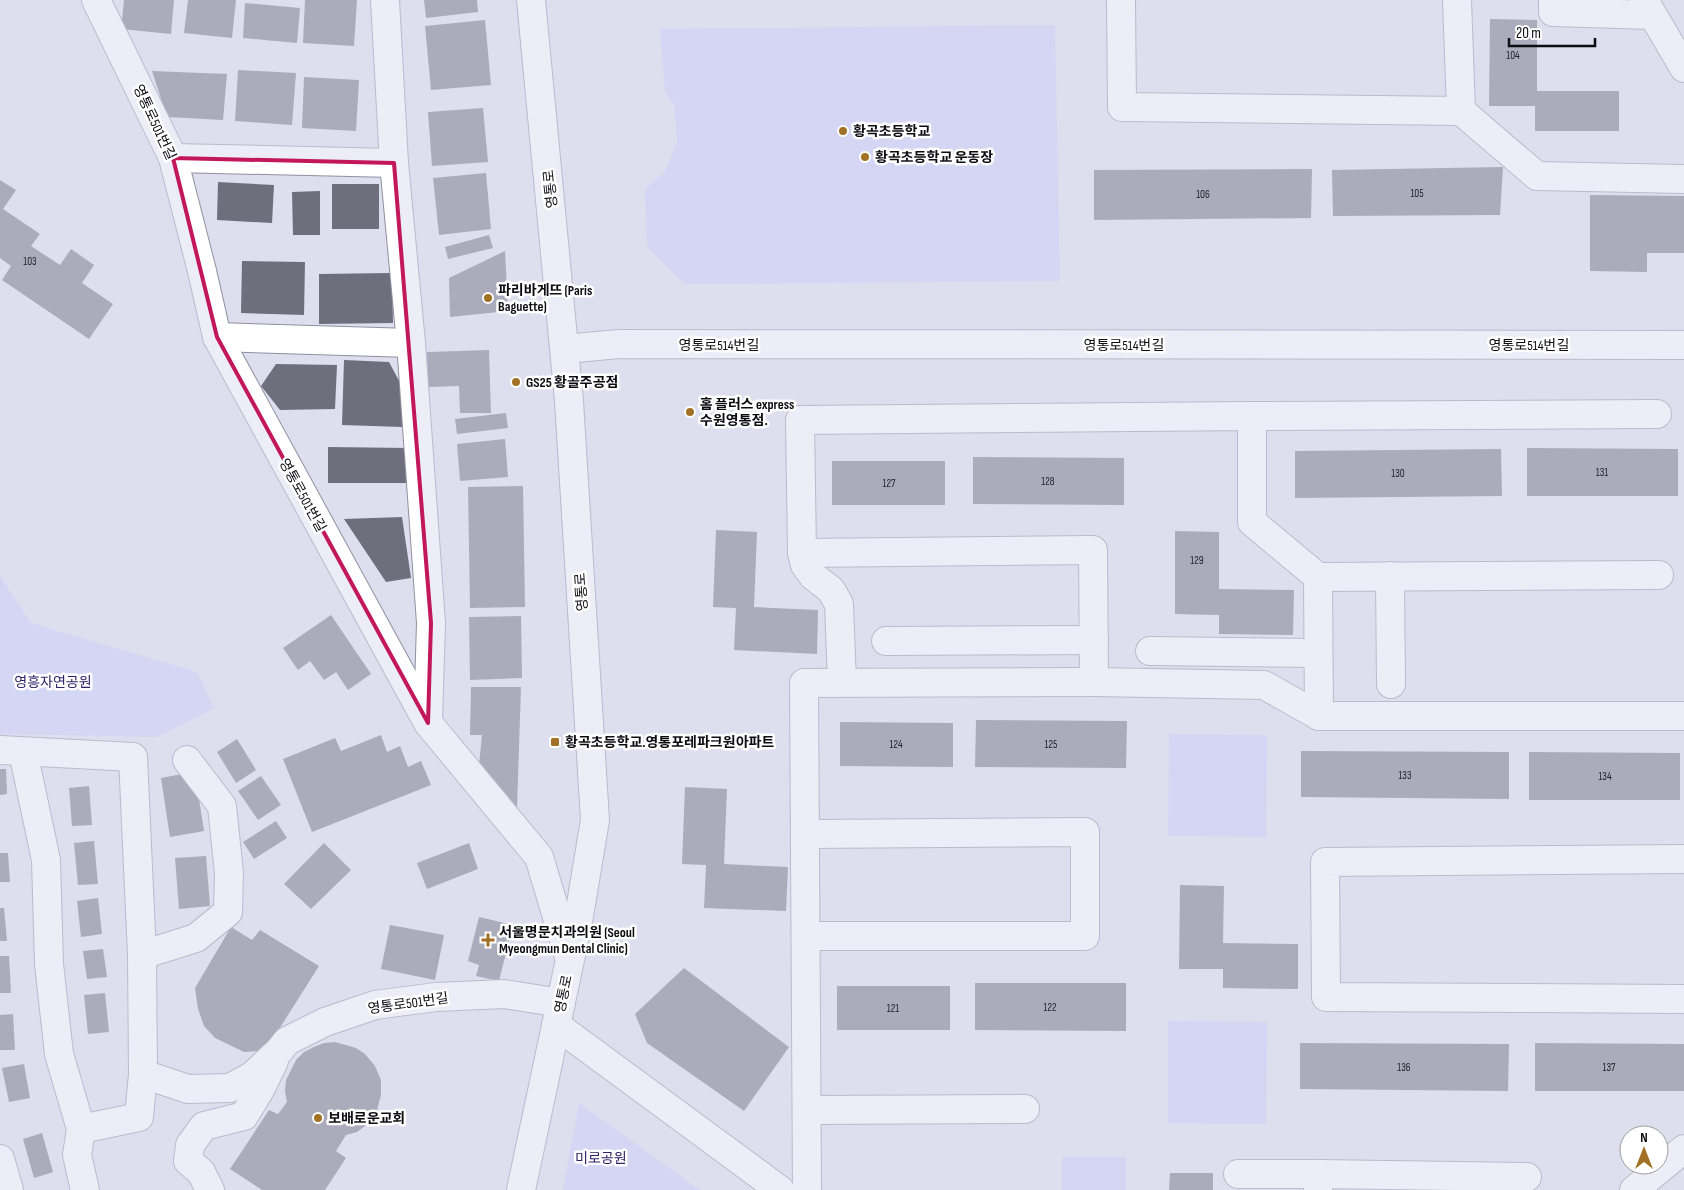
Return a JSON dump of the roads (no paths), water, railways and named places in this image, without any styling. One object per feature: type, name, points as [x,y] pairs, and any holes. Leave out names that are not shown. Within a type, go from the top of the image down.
[{"type":"street","name":"영통로501번길","points":[[96,0],[173,158],[202,270],[216,337],[428,723],[539,857],[570,959]]},
{"type":"street","points":[[385,0],[394,163],[411,342],[431,623],[428,723]]},
{"type":"street","name":"영통로","points":[[521,1186],[570,959],[595,820],[565,349],[531,0]]},
{"type":"street","points":[[1121,0],[1122,107],[1461,111],[1537,176],[1684,179]]},
{"type":"street","points":[[1457,0],[1461,111]]},
{"type":"street","points":[[1553,0],[1553,12],[1647,7],[1684,68]]},
{"type":"street","points":[[173,158],[394,163]]},
{"type":"street","points":[[216,337],[411,342]]},
{"type":"street","name":"영통로514번길","points":[[565,349],[620,344],[1684,345]]},
{"type":"street","points":[[842,682],[839,604],[831,590],[813,576],[805,565],[802,553],[800,420],[1656,414]]},
{"type":"street","points":[[1252,416],[1252,522],[1318,577],[1659,575]]},
{"type":"street","points":[[802,553],[1093,550],[1094,682]]},
{"type":"street","points":[[1390,576],[1391,684]]},
{"type":"street","points":[[1318,577],[1319,716]]},
{"type":"street","points":[[886,641],[1094,640]]},
{"type":"street","points":[[1150,651],[1318,653]]},
{"type":"street","points":[[807,1190],[804,683],[1094,682],[1264,684],[1319,716],[1684,716]]},
{"type":"street","points":[[81,1129],[140,1117],[143,1074],[142,955],[133,757],[11,751],[46,860],[49,964],[59,1054],[81,1129],[77,1155],[85,1190]]},
{"type":"street","points":[[142,955],[196,938],[228,912],[229,873],[222,806],[187,760]]},
{"type":"street","points":[[806,834],[1084,832],[1084,936],[806,936]]},
{"type":"street","points":[[1684,860],[1325,862],[1326,997],[1684,999]]},
{"type":"street","name":"영통로501번길","points":[[143,1074],[188,1089],[230,1088],[252,1076],[288,1041],[325,1022],[375,1005],[436,997],[504,994],[558,1014]]},
{"type":"street","points":[[558,1014],[780,1190]]},
{"type":"street","points":[[210,1190],[201,1172],[188,1161],[190,1145],[204,1126],[244,1116],[261,1088],[279,1051]]},
{"type":"street","points":[[807,1110],[1026,1109]]},
{"type":"street","points":[[1634,1190],[1684,1148]]},
{"type":"street","points":[[0,1159],[8,1190]]},
{"type":"street","points":[[1238,1174],[1318,1182],[1469,1183],[1526,1177]]},
{"type":"place","name":"황곡초등학교","points":[[843,131]]},
{"type":"place","name":"황곡초등학교 운동장","points":[[865,157]]},
{"type":"place","name":"파리바게뜨 (Paris Baguette)","points":[[488,298]]},
{"type":"place","name":"GS25 황골주공점","points":[[516,382]]},
{"type":"place","name":"홈 플러스 express 수원영통점.","points":[[690,412]]},
{"type":"place","name":"황곡초등학교.영통포레파크원아파트","points":[[555,742]]},
{"type":"place","name":"서울명문치과의원 (Seoul Myeongmun Dental Clinic)","points":[[488,940]]},
{"type":"place","name":"보배로운교회","points":[[318,1118]]},
{"type":"park label","name":"영흥자연공원","points":[[53,682]]},
{"type":"park label","name":"미로공원","points":[[601,1158]]}]
